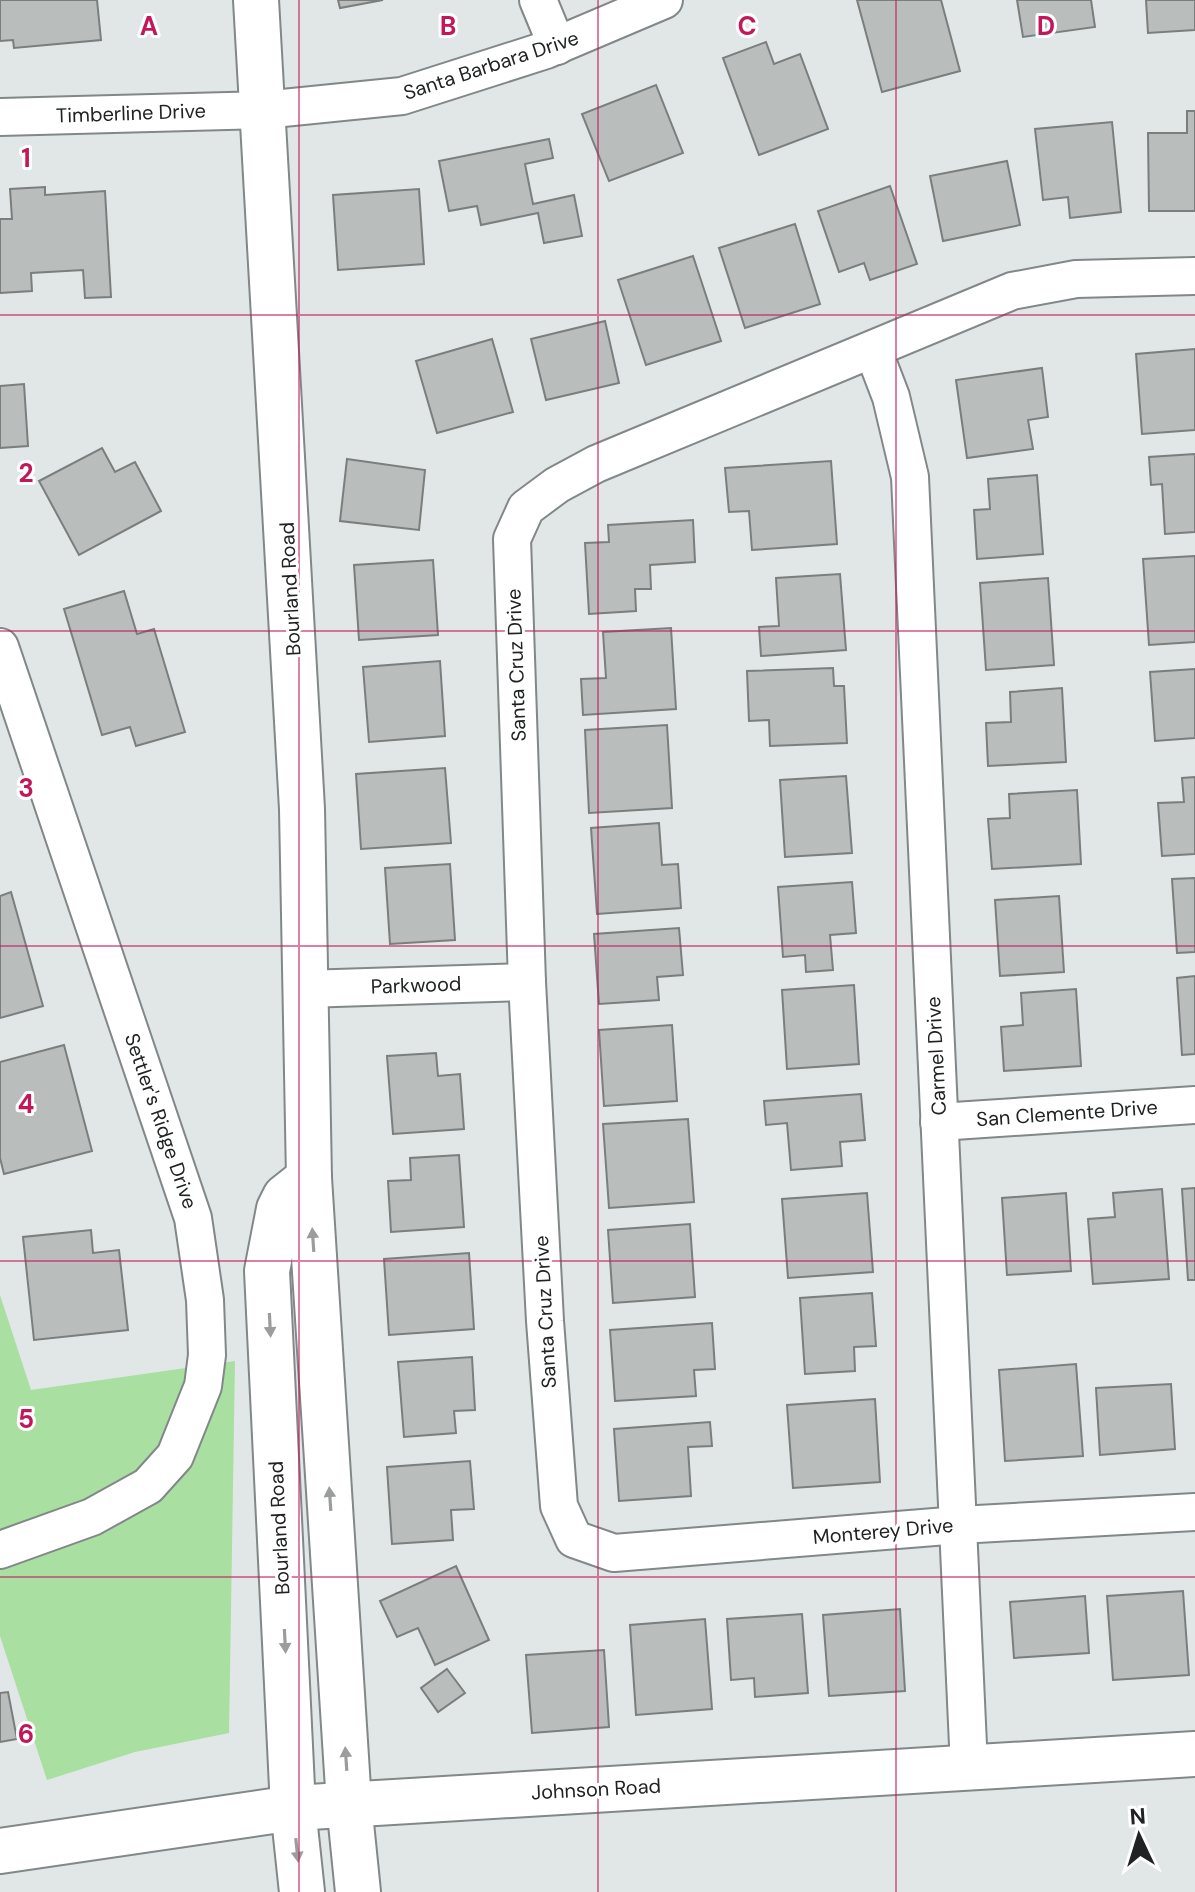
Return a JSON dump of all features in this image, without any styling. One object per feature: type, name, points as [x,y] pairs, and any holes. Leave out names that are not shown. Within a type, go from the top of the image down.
[{"type":"main road","name":"Bourland Road","points":[[256,0],[302,809],[309,1178],[349,1804],[358,1892]]},
{"type":"main road","name":"Bourland Road","points":[[302,1892],[293,1808],[267,1271],[279,1209],[285,1197],[309,1178]]},
{"type":"main road","name":"Johnson Road","points":[[0,1851],[293,1808],[1195,1754]]},
{"type":"street","points":[[538,0],[557,46]]},
{"type":"street","name":"Santa Barbara Drive","points":[[263,110],[402,96],[557,46],[664,0]]},
{"type":"street","name":"Timberline Drive","points":[[0,117],[263,110]]},
{"type":"street","name":"Santa Cruz Drive","points":[[574,1539],[559,1506],[554,1463],[527,982],[512,539],[526,508],[557,485],[596,464],[1012,291],[1076,279],[1195,276]]},
{"type":"street","name":"Carmel Drive","points":[[873,350],[891,397],[910,477],[969,1767]]},
{"type":"street","name":"Settler's Ridge Drive","points":[[0,647],[193,1218],[205,1300],[207,1355],[203,1386],[175,1456],[148,1486],[92,1517],[0,1550]]},
{"type":"street","name":"Parkwood","points":[[304,989],[527,982]]},
{"type":"street","name":"San Clemente Drive","points":[[939,1122],[1195,1105]]},
{"type":"street","name":"Monterey Drive","points":[[574,1539],[614,1553],[959,1525],[1195,1512]]},
{"type":"green space","points":[[0,1295],[31,1390],[235,1361],[229,1733],[135,1752],[47,1780],[0,1636]]},
{"type":"building","points":[[0,0],[97,0],[101,40],[14,48],[13,40],[0,41]]},
{"type":"building","points":[[338,0],[383,0],[340,8]]},
{"type":"building","points":[[857,0],[941,0],[960,71],[882,92]]},
{"type":"building","points":[[1017,0],[1091,0],[1095,27],[1023,37]]},
{"type":"building","points":[[1146,0],[1195,0],[1195,30],[1148,33]]},
{"type":"building","points":[[766,42],[774,64],[800,54],[828,129],[759,155],[723,58]]},
{"type":"building","points":[[656,85],[683,153],[609,181],[582,114]]},
{"type":"building","points":[[1187,111],[1195,111],[1195,211],[1149,211],[1148,133],[1187,133]]},
{"type":"building","points":[[1112,122],[1121,212],[1070,218],[1068,197],[1043,200],[1035,129]]},
{"type":"building","points":[[549,139],[553,158],[525,164],[533,204],[574,195],[582,236],[544,243],[538,213],[481,225],[477,206],[449,211],[439,161]]},
{"type":"building","points":[[1007,161],[1020,225],[943,241],[930,176]]},
{"type":"building","points":[[890,186],[917,264],[870,280],[864,263],[839,272],[818,211]]},
{"type":"building","points":[[45,187],[45,195],[105,191],[111,297],[85,298],[83,270],[31,273],[32,291],[0,293],[0,219],[12,219],[10,189]]},
{"type":"building","points":[[419,189],[424,264],[338,270],[333,195]]},
{"type":"building","points":[[795,224],[820,304],[745,328],[719,248]]},
{"type":"building","points":[[693,256],[721,341],[646,365],[618,280]]},
{"type":"building","points":[[605,321],[619,383],[546,400],[531,339]]},
{"type":"building","points":[[492,339],[513,412],[437,433],[416,361]]},
{"type":"building","points":[[1195,349],[1195,430],[1142,434],[1136,354]]},
{"type":"building","points":[[1042,368],[1048,417],[1028,420],[1033,449],[967,458],[956,380]]},
{"type":"building","points":[[24,384],[28,446],[0,448],[0,386]]},
{"type":"building","points":[[102,448],[115,472],[135,462],[161,511],[79,555],[39,481]]},
{"type":"building","points":[[1195,454],[1195,532],[1165,534],[1162,484],[1151,485],[1149,457]]},
{"type":"building","points":[[347,459],[425,470],[419,530],[340,521]]},
{"type":"building","points":[[831,461],[837,544],[752,550],[749,511],[729,512],[725,468]]},
{"type":"building","points":[[1037,475],[1043,554],[977,559],[974,510],[990,509],[988,479]]},
{"type":"building","points":[[693,520],[695,562],[650,565],[651,589],[635,589],[636,611],[589,614],[585,543],[609,542],[608,525]]},
{"type":"building","points":[[1195,556],[1195,642],[1149,645],[1143,559]]},
{"type":"building","points":[[433,560],[438,635],[359,640],[354,565]]},
{"type":"building","points":[[840,574],[846,650],[761,656],[759,627],[779,626],[776,578]]},
{"type":"building","points":[[1048,578],[1054,665],[986,670],[980,583]]},
{"type":"building","points":[[124,591],[137,634],[154,629],[185,732],[136,746],[130,727],[102,735],[64,609]]},
{"type":"building","points":[[671,628],[676,709],[583,715],[581,679],[606,678],[603,632]]},
{"type":"building","points":[[440,661],[445,736],[369,742],[363,667]]},
{"type":"building","points":[[833,668],[834,686],[844,686],[847,743],[770,746],[769,720],[749,721],[747,671]]},
{"type":"building","points":[[1195,669],[1195,738],[1155,741],[1150,672]]},
{"type":"building","points":[[1062,688],[1066,762],[988,766],[986,723],[1011,722],[1010,692]]},
{"type":"building","points":[[667,725],[672,808],[589,813],[585,730]]},
{"type":"building","points":[[445,768],[451,843],[361,849],[356,774]]},
{"type":"building","points":[[846,776],[852,853],[785,857],[780,780]]},
{"type":"building","points":[[1195,777],[1195,854],[1162,856],[1158,803],[1184,802],[1182,778]]},
{"type":"building","points":[[1077,790],[1081,864],[992,869],[988,819],[1010,818],[1009,794]]},
{"type":"building","points":[[659,823],[662,865],[678,864],[681,908],[597,914],[591,828]]},
{"type":"building","points":[[450,864],[455,940],[390,944],[385,868]]},
{"type":"building","points":[[1195,878],[1195,952],[1177,953],[1172,879]]},
{"type":"building","points":[[852,882],[856,933],[830,935],[833,970],[806,972],[805,955],[783,957],[778,887]]},
{"type":"building","points":[[11,892],[43,1006],[0,1018],[0,896]]},
{"type":"building","points":[[1059,896],[1064,972],[1000,976],[995,900]]},
{"type":"building","points":[[679,928],[683,975],[657,977],[659,1000],[599,1004],[594,934]]},
{"type":"building","points":[[1195,976],[1195,1054],[1182,1055],[1177,978]]},
{"type":"building","points":[[854,985],[859,1064],[787,1069],[782,990]]},
{"type":"building","points":[[1076,989],[1081,1066],[1004,1071],[1001,1027],[1023,1025],[1021,993]]},
{"type":"building","points":[[672,1025],[677,1101],[604,1106],[599,1030]]},
{"type":"building","points":[[64,1045],[92,1151],[4,1174],[0,1158],[0,1062]]},
{"type":"building","points":[[436,1053],[438,1076],[460,1074],[464,1129],[393,1134],[387,1056]]},
{"type":"building","points":[[861,1094],[865,1140],[840,1142],[842,1166],[791,1170],[787,1123],[766,1125],[764,1101]]},
{"type":"building","points":[[688,1119],[694,1202],[609,1208],[603,1124]]},
{"type":"building","points":[[459,1155],[464,1227],[391,1232],[388,1181],[411,1180],[410,1158]]},
{"type":"building","points":[[1195,1188],[1195,1280],[1188,1280],[1182,1189]]},
{"type":"building","points":[[1162,1189],[1169,1279],[1093,1284],[1088,1219],[1115,1217],[1113,1193]]},
{"type":"building","points":[[867,1193],[873,1272],[788,1278],[782,1199]]},
{"type":"building","points":[[1066,1193],[1071,1271],[1007,1275],[1002,1198]]},
{"type":"building","points":[[690,1224],[695,1297],[613,1303],[608,1230]]},
{"type":"building","points":[[91,1230],[93,1253],[119,1250],[128,1330],[34,1340],[23,1237]]},
{"type":"building","points":[[469,1253],[474,1329],[389,1335],[384,1259]]},
{"type":"building","points":[[872,1293],[876,1346],[854,1347],[855,1371],[805,1374],[800,1298]]},
{"type":"building","points":[[712,1323],[715,1369],[694,1370],[696,1396],[615,1401],[610,1330]]},
{"type":"building","points":[[472,1357],[475,1410],[454,1411],[456,1433],[404,1437],[398,1362]]},
{"type":"building","points":[[1076,1364],[1083,1456],[1005,1461],[999,1370]]},
{"type":"building","points":[[1171,1384],[1175,1449],[1100,1455],[1096,1388]]},
{"type":"building","points":[[875,1399],[880,1482],[793,1488],[787,1405]]},
{"type":"building","points":[[710,1422],[712,1446],[688,1447],[691,1496],[619,1501],[614,1429]]},
{"type":"building","points":[[470,1461],[474,1509],[451,1510],[453,1540],[392,1544],[387,1467]]},
{"type":"building","points":[[456,1566],[489,1640],[435,1665],[418,1628],[397,1637],[380,1601]]},
{"type":"building","points":[[1183,1591],[1189,1675],[1113,1680],[1107,1596]]},
{"type":"building","points":[[1085,1596],[1089,1653],[1014,1658],[1010,1602]]},
{"type":"building","points":[[900,1609],[905,1691],[829,1696],[823,1615]]},
{"type":"building","points":[[802,1614],[808,1693],[755,1697],[754,1678],[731,1680],[727,1619]]},
{"type":"building","points":[[705,1619],[712,1709],[636,1715],[630,1625]]},
{"type":"building","points":[[604,1650],[609,1727],[532,1733],[526,1655]]},
{"type":"building","points":[[447,1669],[465,1693],[438,1712],[421,1688]]},
{"type":"building","points":[[8,1692],[17,1739],[0,1742],[0,1693]]}]
